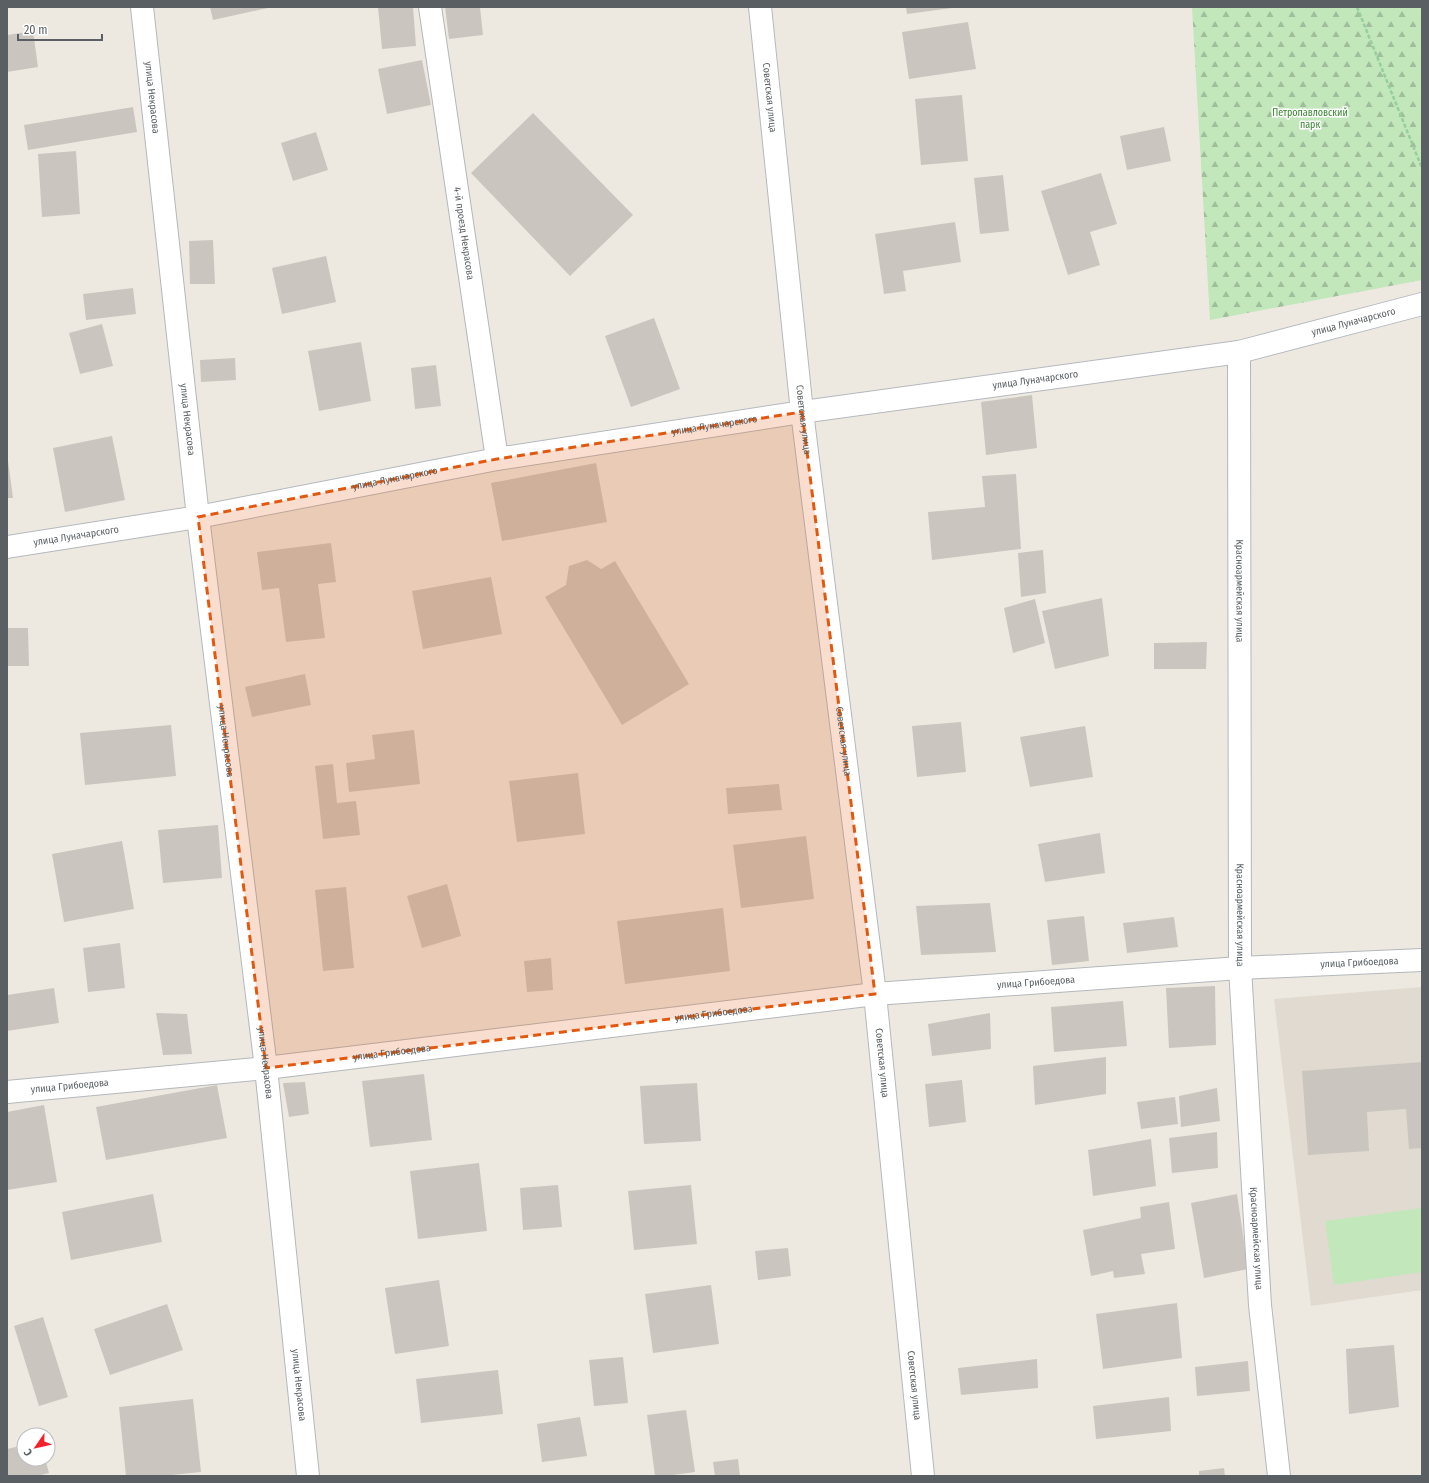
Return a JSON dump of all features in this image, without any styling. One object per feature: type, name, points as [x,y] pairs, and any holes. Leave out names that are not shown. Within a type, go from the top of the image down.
[{"type":"street","name":"улица Некрасова","points":[[142,7],[198,517],[266,1068],[308,1476]]},
{"type":"street","name":"4-й проезд Некрасова","points":[[430,7],[497,459]]},
{"type":"street","name":"Советская улица","points":[[760,7],[802,412],[875,994],[922,1476]]},
{"type":"street","name":"улица Луначарского","points":[[7,547],[198,517],[497,459],[802,412],[1239,352],[1422,304]]},
{"type":"street","name":"Красноармейская улица","points":[[1239,352],[1240,968],[1260,1305],[1279,1476]]},
{"type":"street","name":"улица Грибоедова","points":[[7,1092],[266,1068],[875,994],[1240,968],[1422,960]]},
{"type":"path","points":[[1357,7],[1422,168]]},
{"type":"highlighted area","points":[[802,412],[875,994],[266,1068],[198,517],[497,459]]},
{"type":"shaded area","points":[[1422,987],[1422,1290],[1311,1306],[1274,999]]},
{"type":"green space","name":"Петропавловский парк","points":[[1192,7],[1422,7],[1422,280],[1210,320]]},
{"type":"green space","points":[[1422,1208],[1422,1272],[1334,1285],[1325,1221]]},
{"type":"building","points":[[210,7],[268,7],[268,8],[213,20]]},
{"type":"building","points":[[378,7],[413,7],[416,46],[382,49]]},
{"type":"building","points":[[445,7],[480,7],[483,35],[449,39]]},
{"type":"building","points":[[906,7],[952,7],[952,8],[907,14]]},
{"type":"building","points":[[968,22],[976,69],[909,79],[902,32]]},
{"type":"building","points":[[33,31],[38,67],[7,72],[7,35]]},
{"type":"building","points":[[422,60],[431,105],[387,114],[378,69]]},
{"type":"building","points":[[962,95],[968,161],[921,165],[915,99]]},
{"type":"building","points":[[133,107],[137,132],[28,150],[24,125]]},
{"type":"building","points":[[533,113],[633,215],[570,276],[471,173]]},
{"type":"building","points":[[1164,127],[1171,161],[1127,170],[1120,136]]},
{"type":"building","points":[[316,132],[328,170],[293,181],[281,143]]},
{"type":"building","points":[[76,151],[80,214],[42,217],[38,154]]},
{"type":"building","points":[[1101,173],[1117,224],[1090,232],[1100,265],[1068,275],[1041,191]]},
{"type":"building","points":[[1003,175],[1009,231],[980,234],[974,178]]},
{"type":"building","points":[[955,222],[961,262],[903,271],[906,291],[884,294],[875,234]]},
{"type":"building","points":[[213,240],[215,284],[190,284],[189,241]]},
{"type":"building","points":[[326,256],[336,302],[282,314],[272,268]]},
{"type":"building","points":[[133,288],[136,314],[86,320],[83,294]]},
{"type":"building","points":[[654,318],[680,389],[631,407],[605,336]]},
{"type":"building","points":[[102,324],[113,366],[80,374],[69,333]]},
{"type":"building","points":[[361,342],[371,401],[319,411],[308,351]]},
{"type":"building","points":[[235,358],[236,380],[201,382],[200,360]]},
{"type":"building","points":[[436,365],[441,406],[415,409],[411,368]]},
{"type":"building","points":[[1032,395],[1037,448],[986,455],[981,402]]},
{"type":"building","points":[[112,436],[125,500],[65,512],[53,448]]},
{"type":"building","points":[[7,453],[13,498],[7,498]]},
{"type":"building","points":[[596,463],[607,522],[502,541],[491,483]]},
{"type":"building","points":[[1016,474],[1021,549],[932,560],[928,512],[985,507],[982,476]]},
{"type":"building","points":[[331,543],[336,582],[318,584],[325,638],[286,642],[279,588],[262,590],[257,552]]},
{"type":"building","points":[[1043,550],[1046,593],[1021,597],[1018,553]]},
{"type":"building","points":[[587,560],[601,569],[615,561],[689,684],[622,725],[545,597],[566,585],[569,566]]},
{"type":"building","points":[[491,577],[502,634],[423,649],[412,591]]},
{"type":"building","points":[[1102,598],[1109,656],[1055,669],[1042,611]]},
{"type":"building","points":[[1035,599],[1045,643],[1013,653],[1004,608]]},
{"type":"building","points":[[7,628],[28,628],[29,666],[7,666]]},
{"type":"building","points":[[1207,642],[1206,669],[1154,669],[1154,643]]},
{"type":"building","points":[[305,674],[311,705],[252,717],[245,687]]},
{"type":"building","points":[[961,722],[966,772],[917,777],[912,726]]},
{"type":"building","points":[[171,725],[176,776],[85,785],[80,733]]},
{"type":"building","points":[[1085,726],[1093,777],[1030,787],[1020,737]]},
{"type":"building","points":[[414,730],[420,784],[349,792],[346,763],[375,759],[372,735]]},
{"type":"building","points":[[333,764],[337,803],[356,801],[360,835],[323,839],[315,766]]},
{"type":"building","points":[[578,773],[585,834],[517,842],[509,781]]},
{"type":"building","points":[[779,784],[782,810],[728,814],[726,788]]},
{"type":"building","points":[[218,825],[222,878],[163,883],[158,830]]},
{"type":"building","points":[[1100,833],[1105,873],[1045,882],[1038,844]]},
{"type":"building","points":[[806,836],[814,899],[741,908],[733,845]]},
{"type":"building","points":[[122,841],[134,909],[64,922],[52,854]]},
{"type":"building","points":[[447,884],[461,936],[422,948],[407,896]]},
{"type":"building","points":[[346,887],[354,968],[323,971],[315,890]]},
{"type":"building","points":[[990,903],[996,952],[921,955],[916,906]]},
{"type":"building","points":[[723,908],[730,971],[625,984],[617,921]]},
{"type":"building","points":[[1084,916],[1089,961],[1052,965],[1047,920]]},
{"type":"building","points":[[1174,917],[1178,947],[1127,953],[1123,923]]},
{"type":"building","points":[[120,943],[125,988],[88,992],[83,948]]},
{"type":"building","points":[[551,958],[553,990],[527,992],[524,961]]},
{"type":"building","points":[[1215,986],[1216,1045],[1169,1048],[1166,988]]},
{"type":"building","points":[[54,988],[59,1023],[7,1031],[7,995]]},
{"type":"building","points":[[1123,1001],[1127,1046],[1054,1052],[1051,1007]]},
{"type":"building","points":[[156,1013],[187,1014],[192,1054],[163,1055]]},
{"type":"building","points":[[990,1013],[991,1049],[932,1056],[928,1024]]},
{"type":"building","points":[[1106,1057],[1106,1094],[1035,1105],[1033,1066]]},
{"type":"building","points":[[1422,1062],[1422,1148],[1409,1149],[1406,1109],[1367,1112],[1369,1151],[1308,1155],[1302,1071]]},
{"type":"building","points":[[424,1074],[432,1140],[370,1147],[362,1081]]},
{"type":"building","points":[[962,1080],[966,1122],[929,1127],[925,1084]]},
{"type":"building","points":[[305,1082],[309,1114],[289,1117],[283,1083]]},
{"type":"building","points":[[697,1083],[701,1141],[644,1144],[640,1086]]},
{"type":"building","points":[[217,1085],[227,1138],[106,1160],[96,1107]]},
{"type":"building","points":[[1217,1088],[1220,1121],[1181,1127],[1179,1096]]},
{"type":"building","points":[[1175,1097],[1178,1124],[1141,1129],[1137,1102]]},
{"type":"building","points":[[44,1105],[57,1182],[7,1190],[7,1112]]},
{"type":"building","points":[[1217,1132],[1218,1168],[1172,1173],[1169,1138]]},
{"type":"building","points":[[1151,1139],[1156,1186],[1093,1196],[1088,1150]]},
{"type":"building","points":[[479,1163],[487,1231],[418,1239],[410,1171]]},
{"type":"building","points":[[558,1185],[562,1227],[523,1230],[520,1188]]},
{"type":"building","points":[[691,1185],[697,1244],[634,1250],[628,1191]]},
{"type":"building","points":[[153,1194],[162,1242],[71,1260],[62,1212]]},
{"type":"building","points":[[1237,1194],[1248,1269],[1204,1278],[1191,1203]]},
{"type":"building","points":[[1169,1202],[1175,1249],[1141,1254],[1145,1274],[1114,1278],[1113,1271],[1091,1276],[1083,1230],[1141,1218],[1140,1207]]},
{"type":"building","points":[[788,1248],[791,1276],[758,1280],[755,1251]]},
{"type":"building","points":[[439,1280],[449,1346],[395,1354],[385,1288]]},
{"type":"building","points":[[711,1285],[719,1344],[653,1353],[645,1294]]},
{"type":"building","points":[[1177,1303],[1182,1358],[1103,1369],[1096,1314]]},
{"type":"building","points":[[167,1304],[183,1350],[110,1375],[94,1329]]},
{"type":"building","points":[[43,1317],[68,1397],[39,1406],[14,1326]]},
{"type":"building","points":[[1394,1345],[1399,1407],[1349,1414],[1346,1349]]},
{"type":"building","points":[[623,1357],[628,1403],[594,1406],[589,1360]]},
{"type":"building","points":[[1037,1359],[1038,1388],[961,1395],[958,1368]]},
{"type":"building","points":[[1248,1361],[1250,1391],[1197,1396],[1195,1367]]},
{"type":"building","points":[[498,1370],[503,1414],[421,1423],[416,1379]]},
{"type":"building","points":[[1169,1397],[1171,1431],[1096,1439],[1093,1406]]},
{"type":"building","points":[[193,1399],[201,1472],[162,1476],[126,1476],[119,1407]]},
{"type":"building","points":[[686,1410],[695,1472],[655,1476],[647,1415]]},
{"type":"building","points":[[580,1417],[587,1456],[542,1462],[537,1424]]},
{"type":"building","points":[[16,1447],[16,1467],[47,1467],[49,1473],[37,1476],[7,1476],[7,1449]]},
{"type":"building","points":[[738,1459],[740,1476],[715,1476],[713,1462]]},
{"type":"building","points":[[1224,1468],[1225,1476],[1199,1476],[1199,1471]]}]
